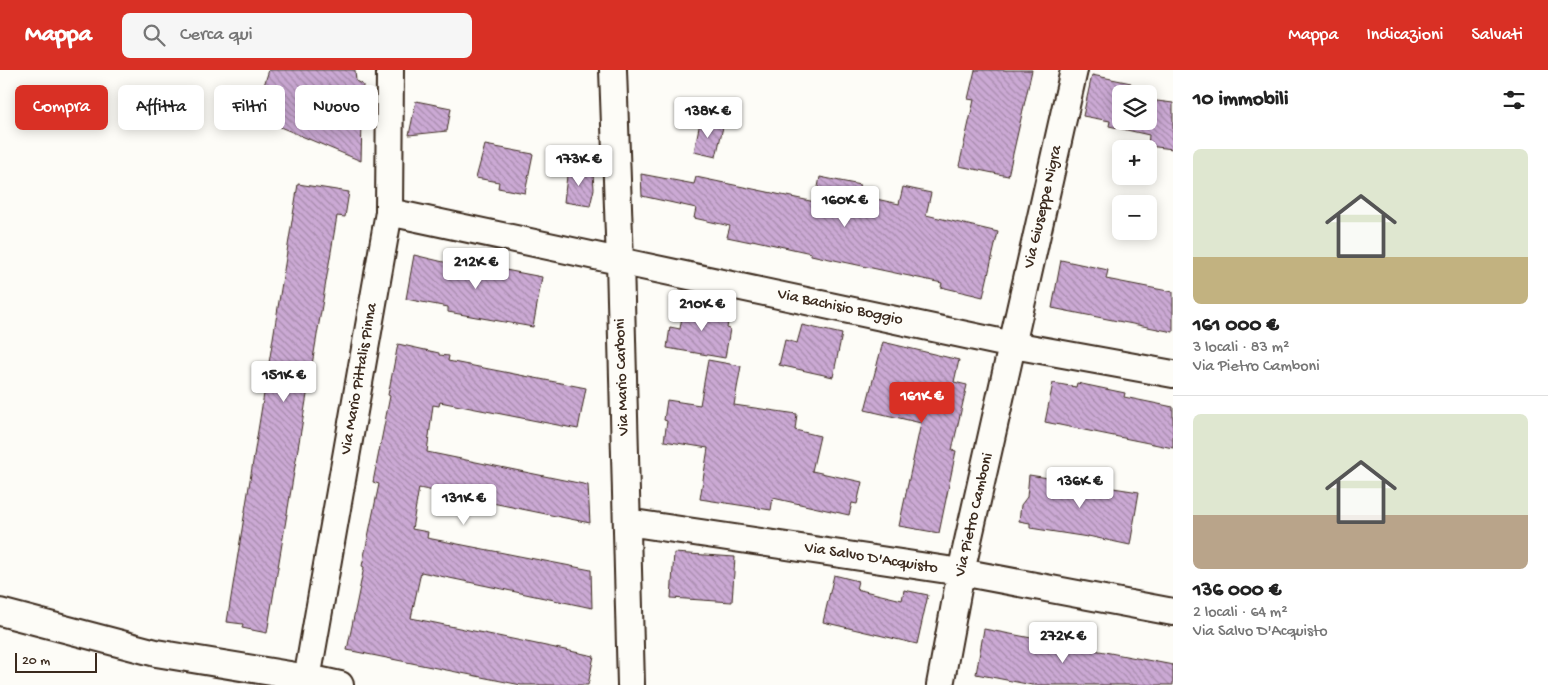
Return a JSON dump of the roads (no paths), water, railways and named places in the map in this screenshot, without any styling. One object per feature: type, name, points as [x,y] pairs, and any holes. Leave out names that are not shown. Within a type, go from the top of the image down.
[{"type":"street","name":"Via Mario Carboni","points":[[613,70],[631,685]]},
{"type":"street","name":"Via Giuseppe Nigra","points":[[1013,345],[1074,70]]},
{"type":"street","name":"Via Mario Pittalis Pinna","points":[[307,681],[389,212],[386,72]]},
{"type":"street","name":"Via Bachisio Boggio","points":[[389,212],[1013,345],[1173,374]]},
{"type":"street","name":"Via Pietro Camboni","points":[[940,685],[961,572],[1013,345]]},
{"type":"street","name":"Via Salvo D'Acquisto","points":[[627,522],[961,572],[1173,612]]},
{"type":"street","points":[[0,612],[156,653],[307,681],[340,685]]}]
